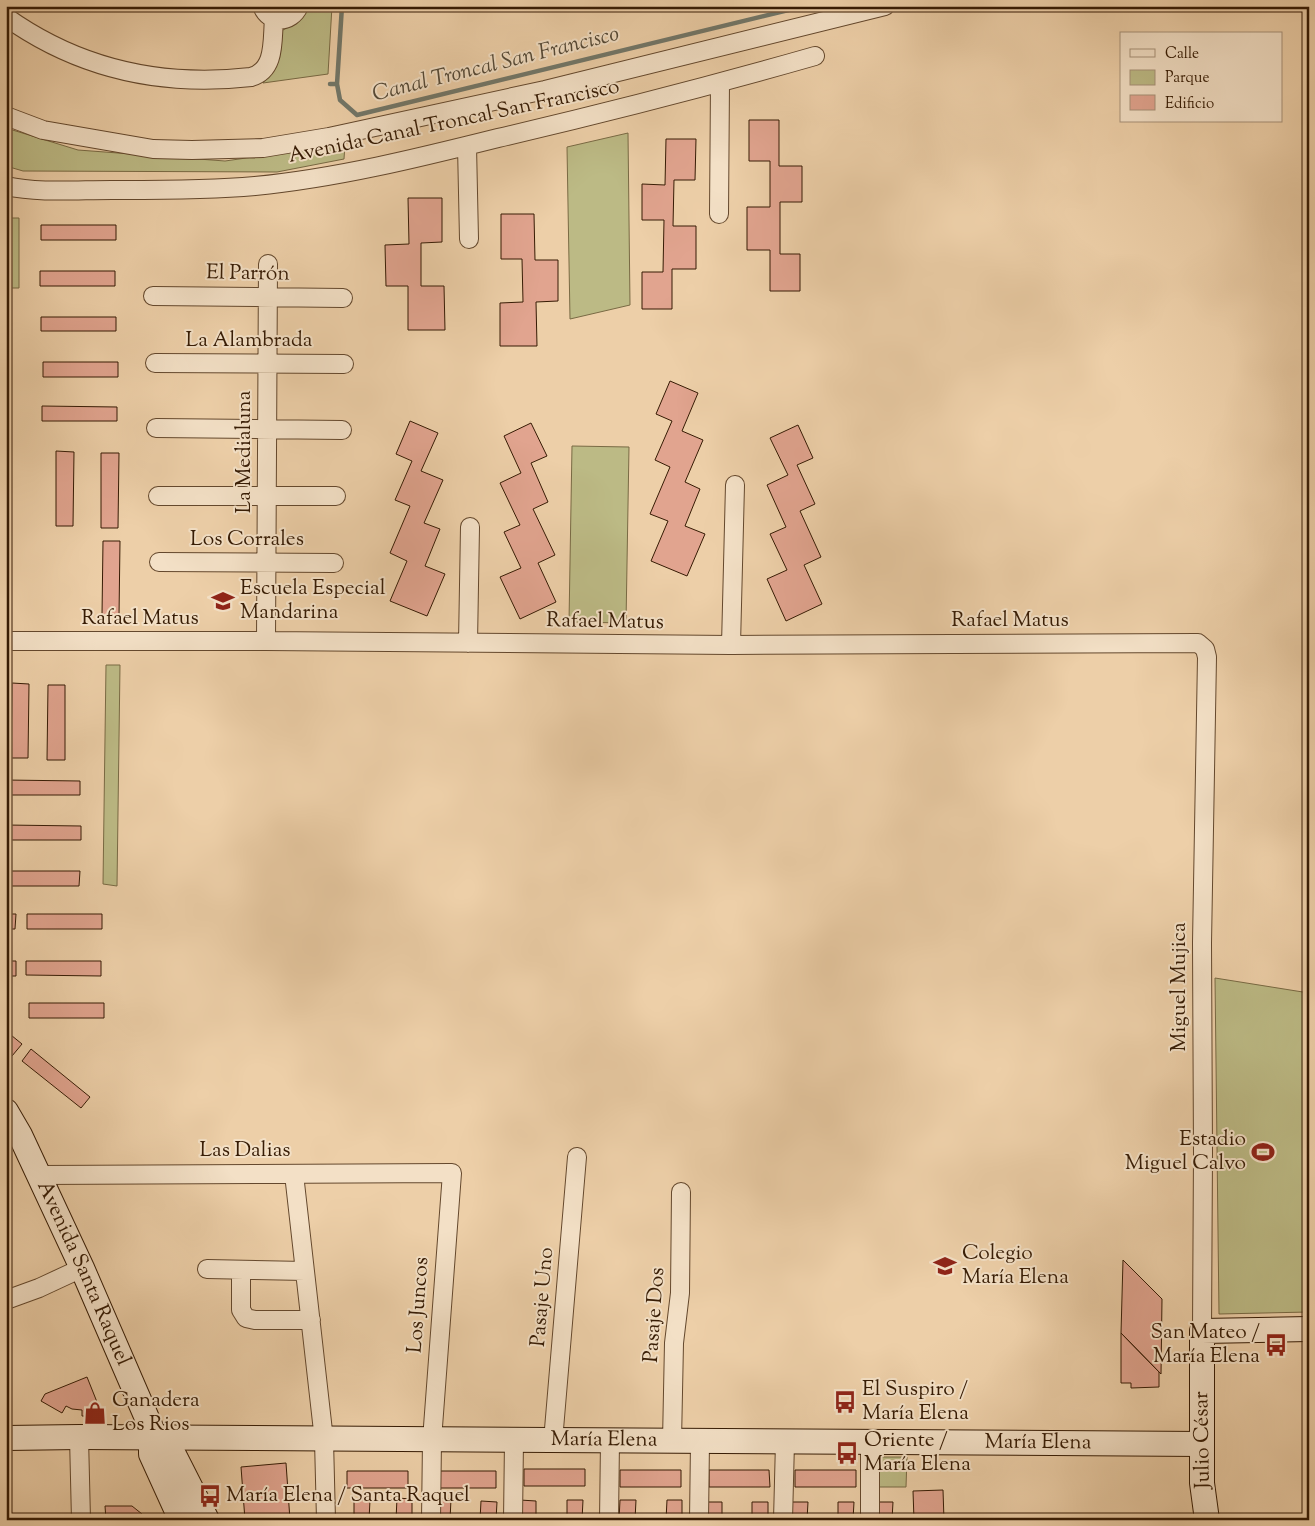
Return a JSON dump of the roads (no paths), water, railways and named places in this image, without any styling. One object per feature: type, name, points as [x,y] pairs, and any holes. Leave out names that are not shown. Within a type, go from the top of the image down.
[{"type":"street","points":[[262,6],[264,12],[274,19],[287,19],[293,16],[299,6]]},
{"type":"street","name":"Avenida Canal Troncal San Francisco","points":[[6,116],[43,130],[153,148],[230,150],[272,147],[329,137],[544,90],[885,6]]},
{"type":"street","points":[[6,17],[62,50],[110,67],[159,78],[208,80],[251,77],[265,69],[270,56],[274,19]]},
{"type":"street","name":"Avenida Canal Troncal San Francisco","points":[[6,186],[42,189],[192,190],[256,186],[342,173],[467,146],[720,83],[815,56]]},
{"type":"street","points":[[720,83],[720,214]]},
{"type":"street","points":[[467,146],[469,239]]},
{"type":"street","name":"La Medialuna","points":[[266,641],[268,264]]},
{"type":"street","name":"El Parrón","points":[[153,296],[343,298]]},
{"type":"street","name":"La Alambrada","points":[[155,363],[344,364]]},
{"type":"street","points":[[156,428],[342,430]]},
{"type":"street","points":[[731,646],[734,485]]},
{"type":"street","points":[[158,496],[336,496]]},
{"type":"street","points":[[468,643],[470,527]]},
{"type":"street","name":"Los Corrales","points":[[159,562],[334,563]]},
{"type":"street","name":"Rafael Matus","points":[[6,641],[266,641],[731,646],[1193,642],[1203,645]]},
{"type":"street","name":"Miguel Mujica","points":[[1202,1330],[1204,1153],[1202,943],[1207,657],[1203,645]]},
{"type":"street","name":"Avenida Santa Raquel","points":[[6,1111],[20,1135],[82,1268],[156,1439],[168,1446],[173,1453],[207,1520]]},
{"type":"street","name":"Pasaje Uno","points":[[553,1441],[577,1157]]},
{"type":"street","name":"Las Dalias","points":[[39,1175],[452,1173]]},
{"type":"street","name":"Los Juncos","points":[[431,1520],[432,1440],[452,1173]]},
{"type":"street","points":[[294,1174],[324,1440],[326,1520]]},
{"type":"street","name":"Pasaje Dos","points":[[672,1442],[674,1343],[680,1293],[681,1192]]},
{"type":"street","points":[[6,1300],[39,1288],[82,1268]]},
{"type":"street","points":[[207,1269],[305,1271]]},
{"type":"street","points":[[241,1270],[242,1310],[246,1318],[255,1320],[311,1320]]},
{"type":"street","points":[[1202,1330],[1309,1329]]},
{"type":"street","name":"Julio César","points":[[1202,1330],[1202,1444],[1204,1503],[1207,1520]]},
{"type":"street","points":[[79,1437],[81,1520]]},
{"type":"street","name":"María Elena","points":[[6,1438],[1202,1444]]},
{"type":"street","name":"Avenida Santa Raquel","points":[[156,1439],[151,1447],[151,1454],[181,1520]]},
{"type":"street","points":[[513,1520],[514,1441]]},
{"type":"street","points":[[609,1520],[610,1441]]},
{"type":"street","points":[[699,1520],[700,1442]]},
{"type":"street","points":[[783,1520],[785,1442]]},
{"type":"street","points":[[870,1442],[870,1520]]},
{"type":"waterway","points":[[337,84],[342,6]]},
{"type":"waterway","name":"Canal Troncal San Francisco","points":[[330,84],[337,84],[340,100],[357,115],[805,6]]},
{"type":"place","name":"Escuela Especial Mandarina","points":[[223,601]]},
{"type":"place","name":"Estadio Miguel Calvo","points":[[1263,1152]]},
{"type":"place","name":"Colegio María Elena","points":[[945,1266]]},
{"type":"place","name":"San Mateo / María Elena","points":[[1276,1345]]},
{"type":"place","name":"El Suspiro / María Elena","points":[[845,1402]]},
{"type":"place","name":"Ganadera Los Rios","points":[[95,1413]]},
{"type":"place","name":"Oriente / María Elena","points":[[847,1453]]},
{"type":"place","name":"María Elena / Santa Raquel","points":[[210,1496]]}]
